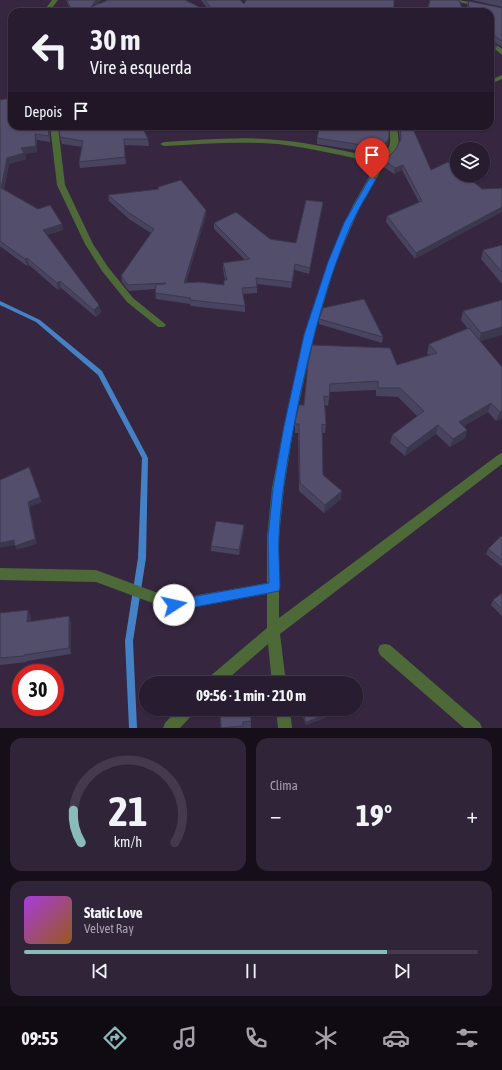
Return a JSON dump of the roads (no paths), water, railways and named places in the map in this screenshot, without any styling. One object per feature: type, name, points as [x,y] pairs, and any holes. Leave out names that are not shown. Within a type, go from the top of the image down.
[{"type":"street","points":[[461,0],[494,8]]},
{"type":"street","points":[[494,46],[502,53]]},
{"type":"street","points":[[54,130],[61,185],[89,244],[105,269],[130,300],[161,325]]},
{"type":"street","points":[[278,676],[273,631],[273,537],[278,488],[289,426],[309,335],[332,262],[348,223],[382,162],[395,144],[393,130]]},
{"type":"street","points":[[164,144],[249,141],[278,142],[382,162]]},
{"type":"street","points":[[221,676],[273,631],[502,458]]},
{"type":"street","points":[[0,574],[96,576],[174,605],[274,587]]},
{"type":"street","points":[[385,650],[475,728]]},
{"type":"street","points":[[170,728],[181,716]]},
{"type":"street","points":[[284,716],[286,728]]},
{"type":"waterway","points":[[0,303],[38,321],[100,373],[145,458],[142,558],[129,641],[133,728]]}]
